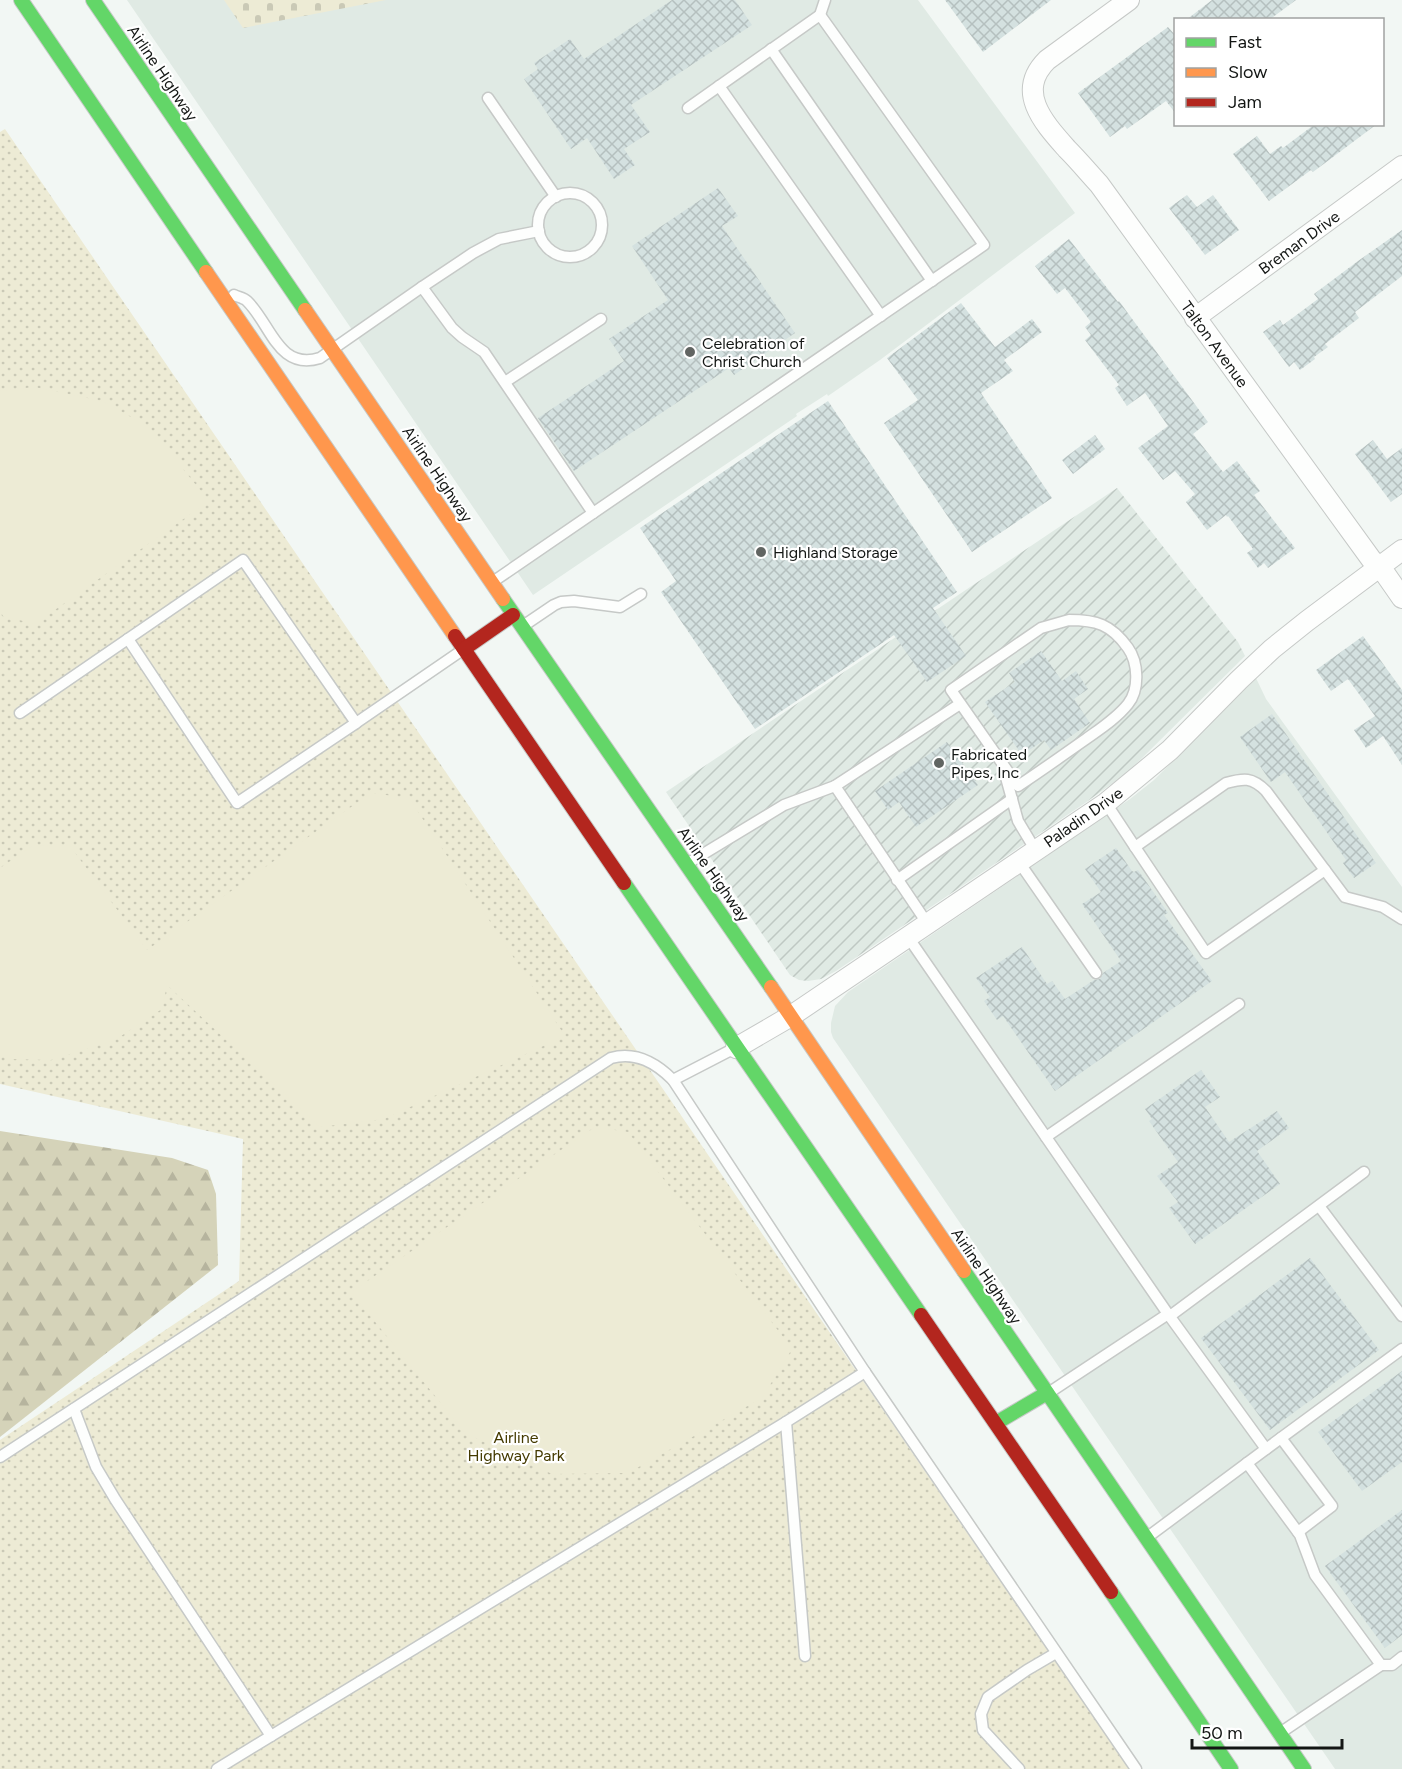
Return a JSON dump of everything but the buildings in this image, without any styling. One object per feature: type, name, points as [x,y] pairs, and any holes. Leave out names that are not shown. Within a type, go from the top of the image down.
[{"type":"highway","points":[[21,0],[736,1048],[1232,1769]]},
{"type":"highway","name":"Airline Highway","points":[[93,0],[513,615],[687,864],[1304,1769]]},
{"type":"highway","points":[[464,649],[513,615]]},
{"type":"highway","points":[[996,1423],[1047,1393]]},
{"type":"highway","points":[[1162,1668],[1243,1769]]},
{"type":"street","name":"Talton Avenue","points":[[1129,0],[1039,68],[1033,89],[1038,112],[1048,127],[1099,184],[1371,559],[1402,598]]},
{"type":"street","name":"Breman Drive","points":[[1195,318],[1402,166]]},
{"type":"street","name":"Paladin Drive","points":[[736,1048],[791,1016],[1106,803],[1170,750],[1272,649],[1402,550]]},
{"type":"lane","points":[[688,108],[820,15],[825,0]]},
{"type":"lane","points":[[491,582],[984,245],[820,15]]},
{"type":"lane","points":[[771,49],[932,281]]},
{"type":"lane","points":[[719,86],[881,315]]},
{"type":"lane","points":[[488,98],[556,197]]},
{"type":"lane","points":[[572,193],[591,201],[598,210],[601,220],[601,231],[590,250],[571,257],[552,252],[544,245],[538,231],[539,215],[544,206],[556,197],[572,193]]},
{"type":"lane","points":[[219,290],[246,300],[285,353],[297,360],[309,362],[320,358],[473,253],[499,239],[538,231]]},
{"type":"lane","points":[[422,287],[452,328],[484,352],[593,513]]},
{"type":"lane","points":[[505,382],[601,319]]},
{"type":"lane","points":[[20,713],[243,560],[356,723]]},
{"type":"lane","points":[[522,627],[561,602],[574,601],[620,607],[641,594]]},
{"type":"lane","points":[[1090,620],[1103,625],[1117,634],[1129,649],[1136,668],[1136,687],[1130,703],[1108,723],[1018,786],[960,704],[951,690],[1041,628],[1053,623],[1090,620]]},
{"type":"lane","points":[[128,639],[237,803],[464,649]]},
{"type":"lane","points":[[687,864],[784,805],[835,786],[960,704]]},
{"type":"lane","points":[[1003,765],[1018,821],[1036,851]]},
{"type":"lane","points":[[1135,847],[1226,783],[1239,779],[1250,780],[1258,783],[1266,791],[1345,897],[1383,907],[1402,919]]},
{"type":"lane","points":[[835,786],[927,923]]},
{"type":"lane","points":[[897,880],[1012,800]]},
{"type":"lane","points":[[1106,803],[1206,953],[1325,870]]},
{"type":"lane","points":[[1018,862],[1096,973]]},
{"type":"lane","points":[[908,937],[1169,1315],[1266,1449]]},
{"type":"lane","points":[[1046,1137],[1239,1004]]},
{"type":"lane","points":[[674,1080],[736,1048]]},
{"type":"lane","points":[[0,1457],[611,1058],[629,1055],[640,1057],[651,1062],[674,1080],[865,1372],[1136,1769]]},
{"type":"lane","points":[[1047,1393],[1169,1315],[1364,1172]]},
{"type":"lane","points":[[1319,1206],[1402,1316]]},
{"type":"lane","points":[[1147,1538],[1402,1349]]},
{"type":"lane","points":[[217,1769],[865,1372]]},
{"type":"lane","points":[[74,1409],[96,1467],[114,1499],[271,1736]]},
{"type":"lane","points":[[786,1422],[805,1656]]},
{"type":"lane","points":[[1281,1438],[1332,1506],[1298,1532]]},
{"type":"lane","points":[[1246,1463],[1298,1532],[1315,1575],[1382,1665]]},
{"type":"lane","points":[[1019,1769],[983,1730],[981,1714],[988,1696],[1056,1653]]},
{"type":"lane","points":[[1280,1733],[1382,1665],[1401,1662]]},
{"type":"shaded area","points":[[127,0],[918,0],[1075,213],[880,360],[828,396],[827,394],[796,414],[797,416],[533,595]]},
{"type":"shaded area","points":[[1117,488],[1238,642],[1245,656],[1127,773],[1085,803],[836,971],[821,979],[808,981],[799,980],[790,975],[666,792]]},
{"type":"shaded area","points":[[1256,678],[1266,699],[1402,887],[1402,1769],[1335,1769],[831,1032],[835,1006],[848,992],[1130,799],[1154,780]]},
{"type":"green space","points":[[224,0],[386,0],[243,28]]},
{"type":"green space","name":"Airline Highway Park","points":[[5,129],[1129,1769],[0,1769],[0,1440],[239,1281],[243,1139],[0,1084],[0,132]]},
{"type":"green space","points":[[34,387],[102,401],[149,427],[209,501],[35,624],[3,616],[0,611],[0,391]]},
{"type":"green space","points":[[371,793],[409,798],[565,1036],[384,1119],[320,1127],[167,985],[162,1009],[115,1040],[51,1060],[8,1059],[0,1055],[0,868],[34,845],[70,846],[147,950]]},
{"type":"green space","points":[[595,1127],[628,1132],[792,1349],[762,1398],[628,1473],[552,1474],[465,1433],[351,1292]]},
{"type":"green space","points":[[0,1131],[172,1158],[208,1170],[216,1194],[218,1265],[0,1437]]},
{"type":"traffic: fast","points":[[21,0],[206,272]]},
{"type":"traffic: fast","points":[[93,0],[305,310]]},
{"type":"traffic: fast","points":[[503,599],[771,987]]},
{"type":"traffic: fast","points":[[624,883],[921,1315]]},
{"type":"traffic: fast","points":[[964,1271],[1304,1769]]},
{"type":"traffic: fast","points":[[996,1423],[1047,1393]]},
{"type":"traffic: fast","points":[[1111,1592],[1231,1769]]},
{"type":"traffic: slow","points":[[206,272],[455,636]]},
{"type":"traffic: slow","points":[[305,310],[503,599]]},
{"type":"traffic: slow","points":[[771,987],[964,1271]]},
{"type":"traffic: jam","points":[[464,649],[513,615]]},
{"type":"traffic: jam","points":[[455,636],[624,883]]},
{"type":"traffic: jam","points":[[921,1315],[1111,1592]]},
{"type":"place","name":"Celebration of Christ Church","points":[[690,352]]},
{"type":"place","name":"Highland Storage","points":[[761,552]]},
{"type":"place","name":"Fabricated Pipes, Inc","points":[[939,763]]}]
